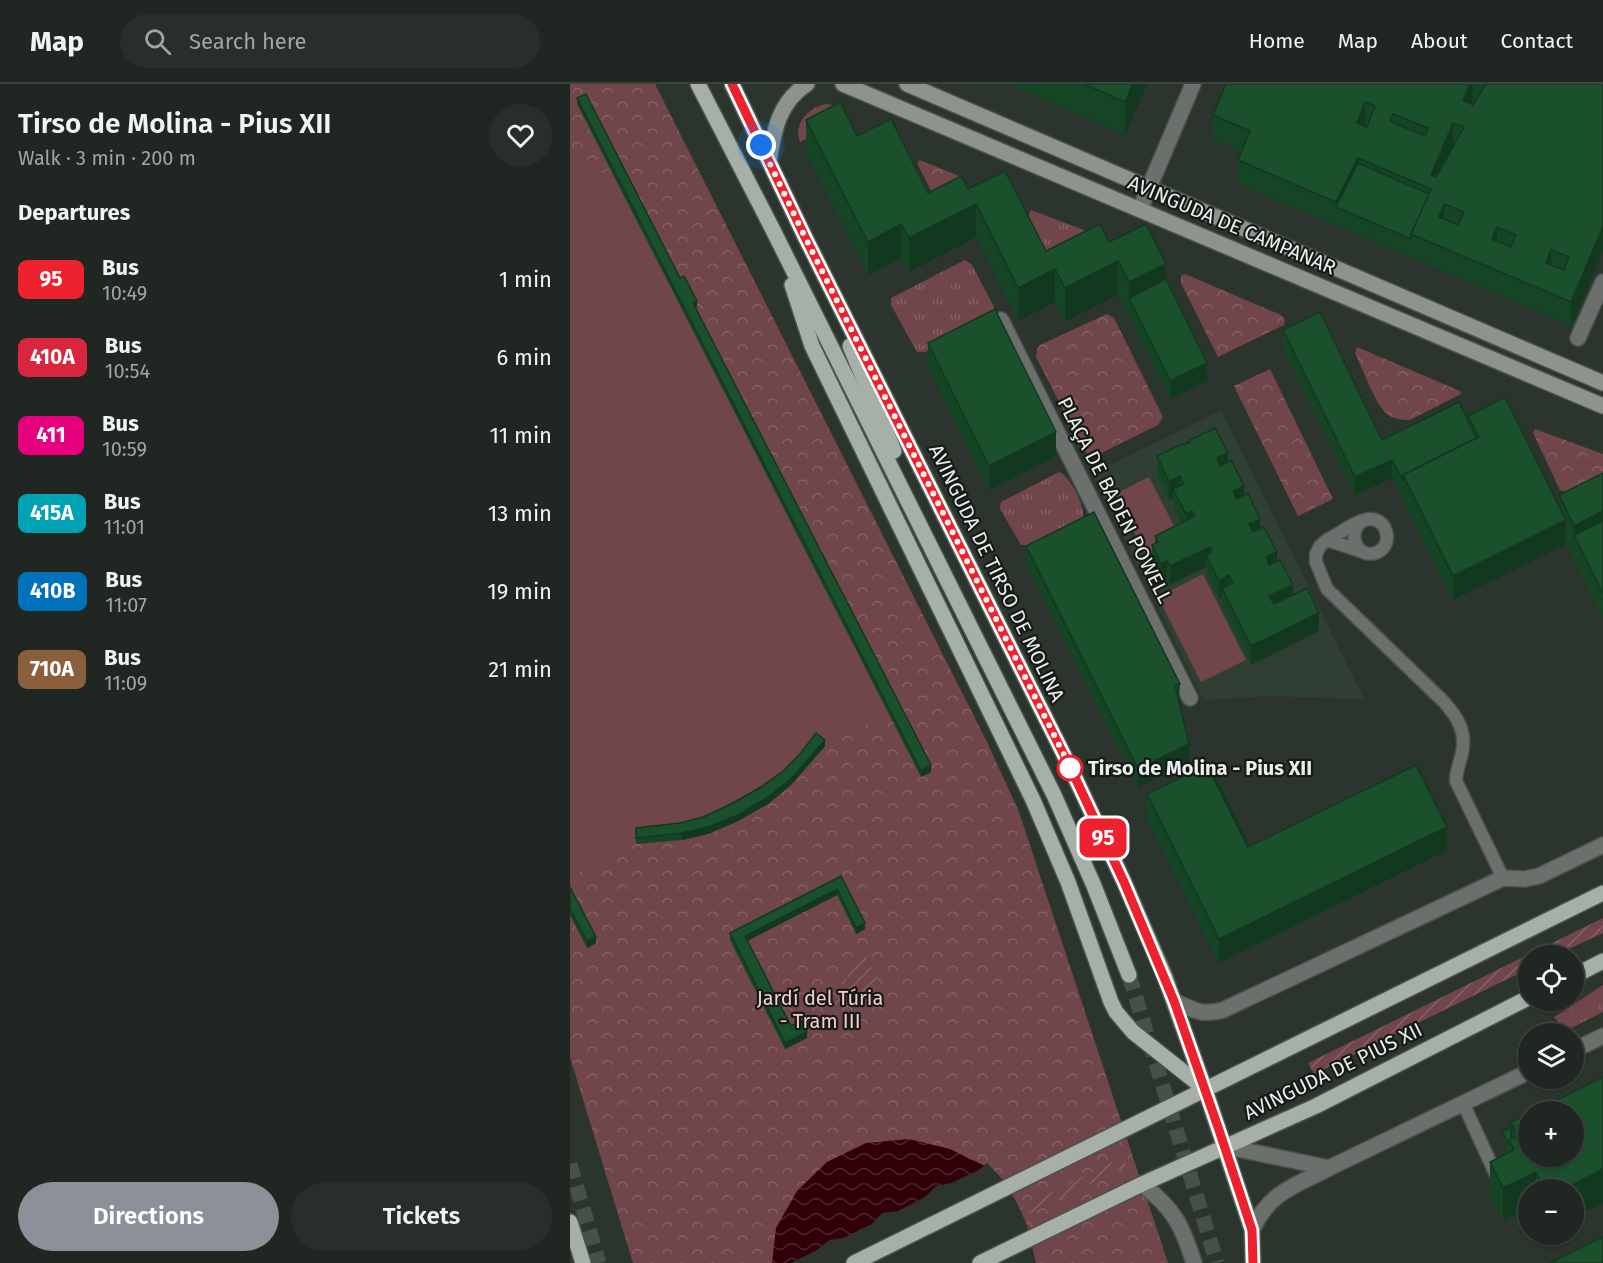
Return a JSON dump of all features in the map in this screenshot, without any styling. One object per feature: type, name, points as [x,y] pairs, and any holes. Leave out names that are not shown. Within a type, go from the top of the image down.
[{"type":"main road","points":[[698,84],[1054,795],[1094,886],[1129,975]]},
{"type":"main road","name":"AVINGUDA DE TIRSO DE MOLINA","points":[[732,84],[805,237],[1072,771],[1124,882],[1174,1001],[1205,1089],[1252,1230],[1253,1263]]},
{"type":"main road","points":[[769,161],[774,130],[784,106],[795,91],[807,84]]},
{"type":"main road","name":"AVINGUDA DE CAMPANAR","points":[[843,84],[1603,406]]},
{"type":"main road","name":"AVINGUDA DE CAMPANAR","points":[[907,84],[1603,383]]},
{"type":"main road","points":[[775,234],[812,346],[1033,800],[1068,882],[1116,1012],[1133,1032],[1205,1089]]},
{"type":"main road","points":[[805,237],[947,578]]},
{"type":"main road","name":"AVINGUDA DE PIUS XII","points":[[854,1263],[1126,1131],[1205,1089],[1603,893]]},
{"type":"main road","points":[[1584,971],[1603,961]]},
{"type":"main road","name":"AVINGUDA DE PIUS XII","points":[[1224,1146],[1316,1106],[1518,1003]]},
{"type":"main road","points":[[980,1263],[1224,1146]]},
{"type":"main road","points":[[570,1222],[583,1263]]},
{"type":"street","points":[[1140,209],[1193,84]]},
{"type":"street","points":[[1578,338],[1603,282]]},
{"type":"street","name":"PLAÇA DE BADEN POWELL","points":[[1001,321],[1190,698]]},
{"type":"street","points":[[1174,1001],[1195,1011],[1209,1014],[1223,1010],[1503,878],[1525,879],[1539,876],[1603,845]]},
{"type":"street","points":[[1584,1045],[1603,1036]]},
{"type":"street","points":[[1252,1230],[1260,1213],[1280,1193],[1518,1077]]},
{"type":"street","name":"AVINGUDA DE PIUS XII","points":[[1224,1146],[1329,1168]]},
{"type":"street","points":[[1142,1184],[1167,1205],[1185,1232],[1194,1263]]},
{"type":"lane","points":[[1327,540],[1372,554],[1385,545],[1386,529],[1378,521],[1367,519],[1327,540],[1320,546],[1316,554],[1316,562],[1327,589],[1454,713],[1461,725],[1463,749],[1456,771],[1456,781],[1503,878]]},
{"type":"lane","points":[[1361,522],[1354,530],[1353,536],[1357,547],[1366,553]]},
{"type":"lane","points":[[1463,1103],[1503,1189]]},
{"type":"shaded area","points":[[1221,410],[1364,699],[1270,696],[1204,700],[1092,474]]},
{"type":"green space","name":"Jardí del Túria - Tram III","points":[[570,84],[655,84],[988,744],[1019,812],[1168,1263],[633,1263],[570,1057]]},
{"type":"green space","points":[[826,104],[834,105],[837,124],[800,142],[798,135],[800,123],[804,117],[813,109]]},
{"type":"green space","points":[[920,160],[959,176],[956,191],[934,196],[917,163]]},
{"type":"green space","points":[[570,165],[595,172],[597,176],[611,169],[889,713],[825,746],[791,785],[768,804],[738,821],[708,834],[682,840],[634,844],[570,877]]},
{"type":"green space","points":[[1031,210],[1087,233],[1050,260],[1028,217]]},
{"type":"green space","points":[[965,260],[972,265],[994,307],[994,312],[990,319],[925,352],[917,352],[891,305],[891,298]]},
{"type":"green space","points":[[1185,274],[1281,315],[1285,320],[1284,325],[1218,357],[1181,283],[1181,276]]},
{"type":"green space","points":[[1107,314],[1114,318],[1163,417],[1158,425],[1093,457],[1085,452],[1036,357],[1040,345]]},
{"type":"green space","points":[[1357,347],[1460,391],[1461,394],[1410,420],[1392,417],[1382,409],[1373,394],[1355,353]]},
{"type":"green space","points":[[1270,369],[1333,499],[1298,516],[1234,386]]},
{"type":"green space","points":[[1535,429],[1603,454],[1603,474],[1566,492],[1560,490],[1533,433]]},
{"type":"green space","points":[[1059,472],[1068,479],[1076,492],[1082,506],[1083,517],[1029,545],[1021,545],[1000,509],[1001,502]]},
{"type":"green space","points":[[1149,477],[1180,538],[1146,555],[1115,494]]},
{"type":"green space","points":[[1203,574],[1246,660],[1201,682],[1158,597]]},
{"type":"green space","points":[[1603,918],[1603,933],[1577,945],[1548,945]]},
{"type":"green space","points":[[863,949],[882,987],[831,1012],[846,980]]},
{"type":"green space","points":[[1518,960],[1518,974],[1314,1074],[1308,1063]]},
{"type":"green space","points":[[1603,985],[1603,1012],[1581,1023],[1559,1023],[1554,1017],[1563,1011],[1584,1011],[1584,997]]},
{"type":"green space","points":[[1123,1157],[1127,1166],[929,1263],[908,1263]]},
{"type":"water","points":[[909,1139],[950,1149],[987,1167],[1033,1263],[772,1263],[776,1228],[797,1191],[827,1162],[866,1143]]},
{"type":"pier","points":[[987,1163],[1005,1182],[1017,1203],[1027,1225],[1036,1263],[791,1263],[817,1250],[829,1240],[843,1238],[872,1224],[882,1213],[898,1211],[925,1197],[936,1186],[951,1183],[979,1170]]},
{"type":"building","points":[[1084,84],[1133,84],[1125,102]]},
{"type":"building","points":[[1226,84],[1470,84],[1463,100],[1473,105],[1486,84],[1603,84],[1603,227],[1571,302],[1411,234],[1431,189],[1358,158],[1336,202],[1238,160],[1250,131],[1213,115]],"holes":[[[1365,102],[1375,106],[1367,127],[1357,123]],[[1393,114],[1428,128],[1425,136],[1390,121]],[[1453,123],[1464,127],[1436,177],[1431,175]],[[1444,204],[1464,212],[1458,225],[1439,217]],[[1497,227],[1516,235],[1511,247],[1492,239]],[[1551,250],[1569,257],[1564,270],[1546,263]]]},
{"type":"building","points":[[586,94],[680,278],[684,276],[697,301],[693,303],[931,765],[921,771],[577,98]]},
{"type":"building","points":[[840,102],[857,136],[891,119],[928,193],[961,176],[968,189],[1005,171],[1046,251],[1100,224],[1109,242],[1146,224],[1166,264],[1129,282],[1118,261],[1065,288],[1055,269],[1018,288],[976,204],[909,238],[901,224],[868,242],[806,120]]},
{"type":"building","points":[[1358,163],[1429,194],[1411,234],[1411,239],[1336,207]]},
{"type":"building","points":[[1166,279],[1207,363],[1170,381],[1129,298]]},
{"type":"building","points":[[995,309],[1056,432],[989,466],[928,343]]},
{"type":"building","points":[[1320,312],[1382,440],[1459,402],[1476,438],[1403,475],[1403,480],[1392,460],[1355,477],[1283,330]]},
{"type":"building","points":[[1505,397],[1566,520],[1453,576],[1403,475],[1479,437],[1468,416]]},
{"type":"building","points":[[1215,428],[1228,453],[1217,458],[1220,466],[1231,460],[1244,486],[1233,491],[1237,499],[1248,493],[1260,519],[1249,524],[1253,532],[1264,527],[1277,552],[1266,557],[1269,565],[1280,560],[1293,585],[1269,596],[1274,604],[1307,588],[1319,613],[1251,646],[1222,588],[1233,583],[1229,575],[1219,581],[1206,555],[1212,552],[1210,547],[1170,566],[1167,561],[1161,564],[1152,545],[1158,542],[1155,536],[1195,516],[1192,511],[1186,514],[1173,489],[1184,484],[1180,476],[1169,482],[1157,456]]},
{"type":"building","points":[[1603,473],[1603,511],[1574,526],[1559,495]]},
{"type":"building","points":[[1094,512],[1180,684],[1175,685],[1189,744],[1138,769],[1026,546]]},
{"type":"building","points":[[1603,521],[1603,594],[1574,535]]},
{"type":"building","points":[[816,733],[825,740],[791,779],[768,797],[738,815],[708,827],[682,833],[636,838],[636,828],[680,823],[703,817],[761,787],[783,771]]},
{"type":"building","points":[[1207,765],[1248,847],[1416,765],[1447,827],[1219,939],[1147,794]]},
{"type":"building","points":[[1212,774],[1249,846],[1248,847]]},
{"type":"building","points":[[841,876],[865,923],[856,928],[837,889],[745,936],[791,1026],[801,1021],[807,1032],[785,1043],[730,933]]},
{"type":"building","points":[[570,887],[596,937],[587,941],[570,909]]},
{"type":"building","points":[[1603,1077],[1603,1169],[1584,1179],[1539,1179],[1536,1172],[1503,1188],[1490,1162],[1514,1150],[1509,1140],[1518,1136],[1518,1167],[1584,1167],[1584,1101],[1555,1101],[1579,1089],[1584,1089],[1584,1086]]},
{"type":"building","points":[[1518,1119],[1518,1136],[1511,1122]]},
{"type":"building","points":[[1511,1127],[1511,1139],[1509,1145],[1502,1131]]},
{"type":"building","points":[[1603,1237],[1603,1263],[1550,1263]]},
{"type":"tunnel","points":[[1129,975],[1217,1263]]},
{"type":"tunnel","points":[[570,1164],[599,1263]]},
{"type":"bus line","name":"95","points":[[732,84],[805,237],[1072,771],[1124,882],[1165,977],[1219,1130],[1252,1230],[1253,1263]]},
{"type":"place","name":"Tirso de Molina - Pius XII","points":[[1070,768]]},
{"type":"route","points":[[761,145],[1072,771],[1070,768]]}]
